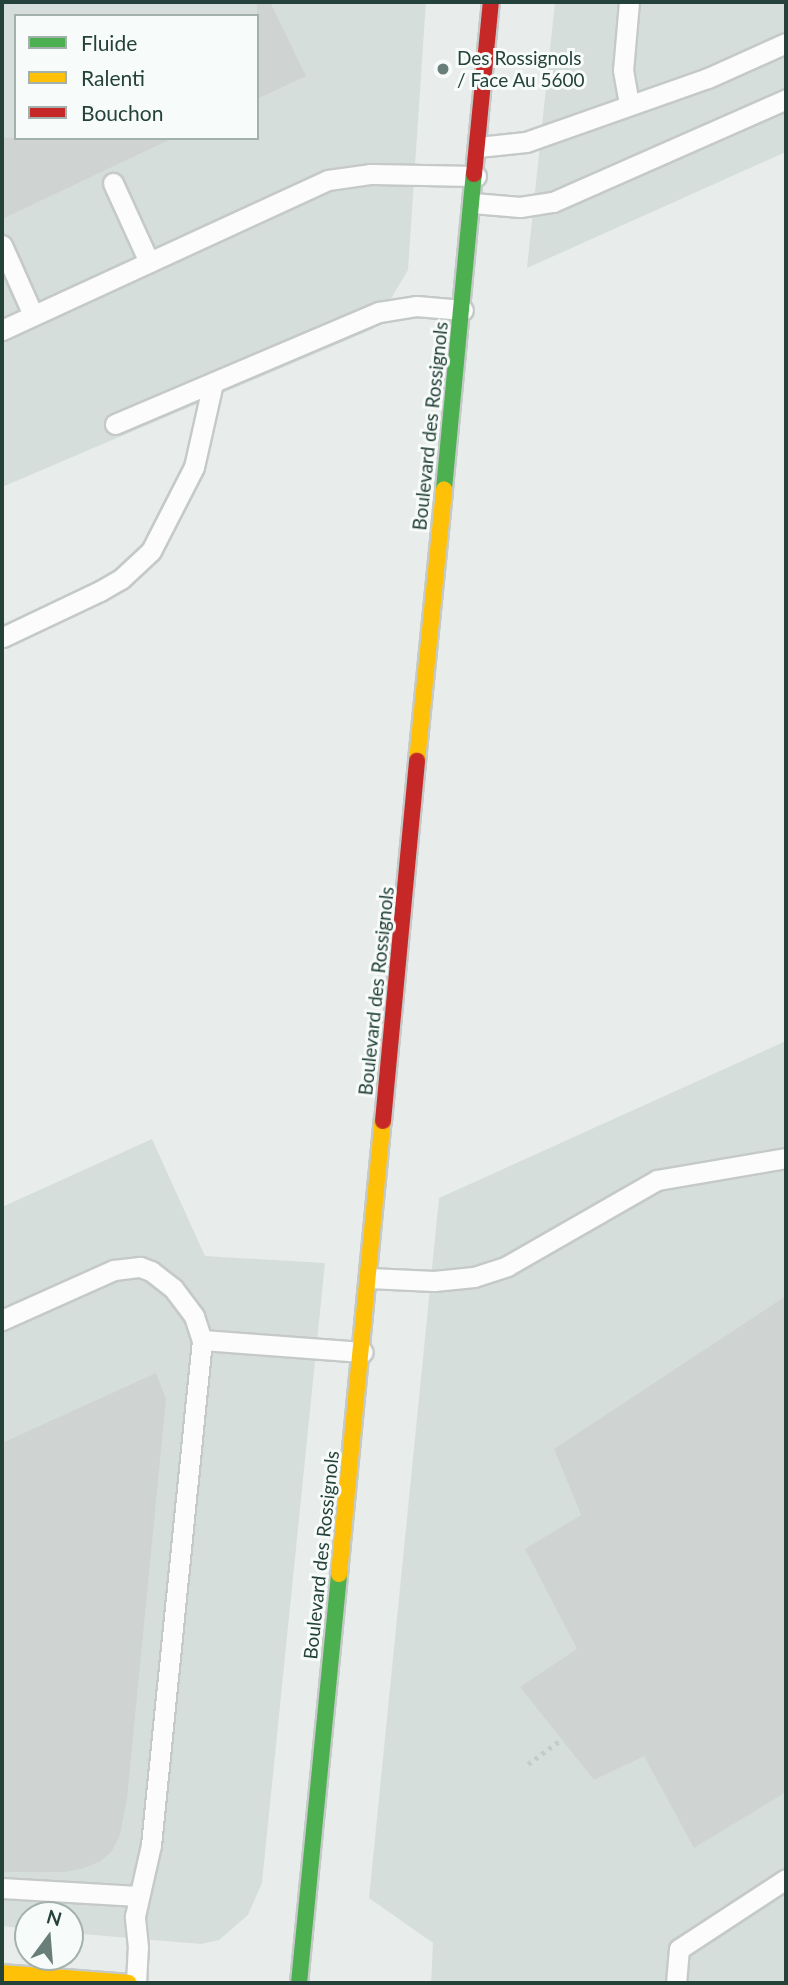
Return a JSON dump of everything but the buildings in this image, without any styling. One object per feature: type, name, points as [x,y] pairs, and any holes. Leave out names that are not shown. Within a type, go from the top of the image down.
[{"type":"street","name":"Boulevard des Rossignols","points":[[299,1983],[363,1352],[491,2]]},
{"type":"street","points":[[2,1973],[128,1983]]},
{"type":"lane","points":[[629,2],[623,70],[629,104]]},
{"type":"lane","points":[[478,147],[526,142],[708,78],[786,43]]},
{"type":"lane","points":[[473,203],[520,207],[553,202],[786,99]]},
{"type":"lane","points":[[2,330],[328,180],[370,174],[476,176]]},
{"type":"lane","points":[[113,183],[149,262]]},
{"type":"lane","points":[[2,245],[33,315]]},
{"type":"lane","points":[[115,424],[379,313],[416,306],[463,310]]},
{"type":"lane","points":[[3,637],[121,579],[151,551],[194,467],[213,383]]},
{"type":"lane","points":[[369,1278],[433,1281],[474,1277],[518,1259],[657,1180],[786,1158]]},
{"type":"lane","points":[[2,1321],[102,1275],[124,1268],[140,1267],[151,1271],[173,1288],[194,1316],[202,1340],[151,1845],[137,1896],[136,1983]]},
{"type":"lane","points":[[202,1340],[363,1352]]},
{"type":"lane","points":[[676,1983],[678,1949],[786,1879]]},
{"type":"lane","points":[[2,1888],[137,1896]]},
{"type":"path","points":[[528,1764],[562,1739]]},
{"type":"shaded area","points":[[2,2],[426,2],[408,270],[373,329],[2,487]]},
{"type":"shaded area","points":[[555,2],[786,2],[786,152],[527,268]]},
{"type":"shaded area","points":[[786,1041],[786,1983],[431,1983],[433,1943],[369,1898],[439,1198]]},
{"type":"shaded area","points":[[152,1139],[205,1256],[325,1263],[262,1883],[248,1915],[219,1940],[201,1944],[84,1934],[84,1901],[14,1901],[14,1927],[2,1926],[2,1207]]},
{"type":"traffic: fast","points":[[444,489],[474,174]]},
{"type":"traffic: fast","points":[[299,1983],[339,1574]]},
{"type":"traffic: slow","points":[[417,761],[444,489]]},
{"type":"traffic: slow","points":[[339,1574],[383,1121]]},
{"type":"traffic: slow","points":[[2,1973],[129,1983]]},
{"type":"traffic: jam","points":[[474,174],[491,2]]},
{"type":"traffic: jam","points":[[383,1121],[417,761]]},
{"type":"place","name":"Des Rossignols / Face Au 5600","points":[[443,69]]}]
